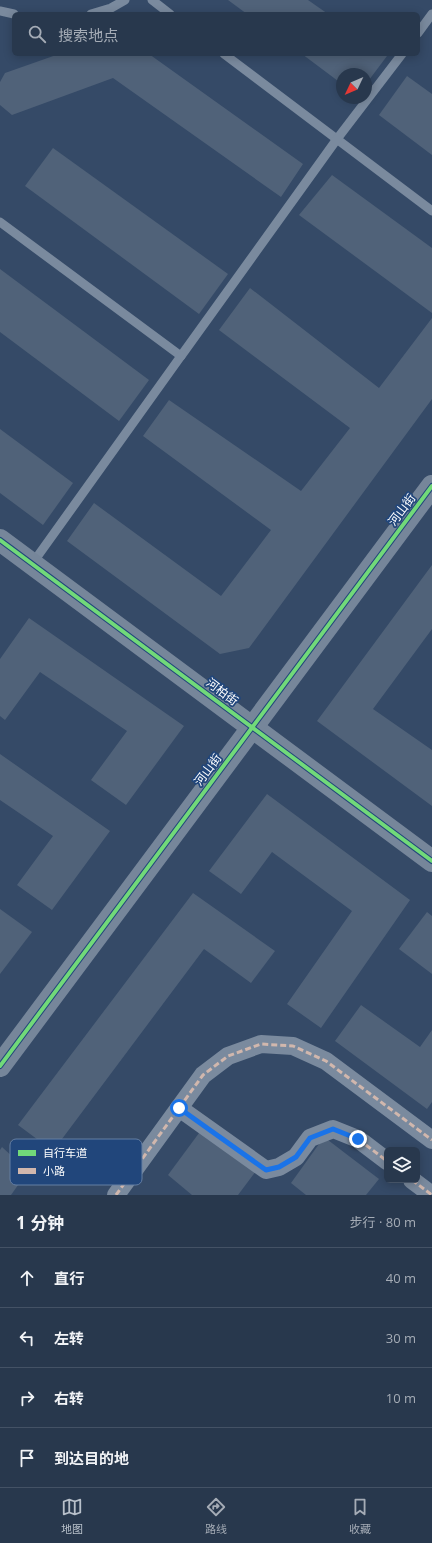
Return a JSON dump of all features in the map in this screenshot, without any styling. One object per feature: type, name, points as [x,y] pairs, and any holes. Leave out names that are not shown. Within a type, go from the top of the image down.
[{"type":"street","name":"河山街","points":[[0,1066],[432,486]]},
{"type":"street","name":"河柏街","points":[[0,540],[432,861]]},
{"type":"street","points":[[142,1159],[203,1075],[228,1056],[261,1044],[293,1046],[326,1061],[432,1140]]},
{"type":"street","points":[[179,1108],[266,1170],[279,1167],[296,1157],[310,1138],[333,1129],[358,1139],[384,1159]]},
{"type":"street","points":[[416,1183],[432,1195]]},
{"type":"street","points":[[116,1195],[123,1185]]},
{"type":"lane","points":[[98,12],[111,8],[125,0]]},
{"type":"lane","points":[[152,0],[167,12]]},
{"type":"lane","points":[[0,12],[12,14]]},
{"type":"lane","points":[[420,30],[432,14]]},
{"type":"lane","points":[[227,56],[432,211]]},
{"type":"lane","points":[[32,564],[337,139],[400,56]]},
{"type":"lane","points":[[0,222],[181,356]]},
{"type":"building","points":[[228,0],[308,0],[325,12],[244,12]]},
{"type":"building","points":[[53,56],[152,56],[303,164],[281,197],[113,78],[12,115],[0,105],[0,82],[5,73]]},
{"type":"building","points":[[305,56],[387,56],[372,76],[372,68],[336,68],[336,80]]},
{"type":"building","points":[[407,76],[432,94],[432,155],[379,115]]},
{"type":"building","points":[[53,148],[228,274],[199,314],[25,186]]},
{"type":"building","points":[[332,175],[432,248],[432,313],[299,215]]},
{"type":"building","points":[[0,269],[149,380],[119,421],[0,332]]},
{"type":"building","points":[[250,288],[379,388],[432,318],[432,399],[249,648],[220,654],[67,541],[94,503],[221,596],[271,530],[143,436],[169,400],[301,491],[350,428],[219,330]]},
{"type":"building","points":[[0,429],[73,483],[43,525],[0,493]]},
{"type":"building","points":[[432,565],[432,629],[373,709],[432,750],[432,806],[317,721]]},
{"type":"building","points":[[29,618],[184,726],[126,805],[91,780],[127,731],[40,672],[5,720],[0,716],[0,659]]},
{"type":"building","points":[[0,754],[110,831],[52,910],[17,885],[53,836],[0,800]]},
{"type":"building","points":[[267,794],[410,900],[321,1028],[287,1004],[352,911],[272,852],[241,894],[209,871]]},
{"type":"building","points":[[193,893],[275,951],[251,983],[204,949],[62,1139],[37,1139],[18,1125]]},
{"type":"building","points":[[0,909],[32,932],[0,974]]},
{"type":"building","points":[[427,912],[432,916],[432,974],[399,949]]},
{"type":"building","points":[[361,1005],[420,1047],[432,1030],[432,1102],[427,1109],[335,1041]]},
{"type":"building","points":[[202,1129],[256,1171],[238,1195],[192,1195],[168,1175]]},
{"type":"building","points":[[324,1137],[379,1179],[366,1195],[306,1195],[291,1183]]},
{"type":"building","points":[[2,1147],[10,1154],[10,1185],[18,1185],[11,1195],[0,1195],[0,1150]]},
{"type":"marked path","points":[[142,1159],[203,1075],[228,1056],[261,1044],[293,1046],[326,1061],[432,1140]]},
{"type":"marked path","points":[[179,1108],[266,1170],[279,1167],[296,1157],[310,1138],[333,1129],[358,1139],[384,1159]]},
{"type":"marked path","points":[[416,1183],[432,1195]]},
{"type":"marked path","points":[[116,1195],[123,1185]]},
{"type":"cycle path","points":[[0,1066],[432,486]]},
{"type":"cycle path","points":[[0,540],[432,861]]},
{"type":"route","points":[[179,1108],[266,1170],[279,1167],[296,1157],[310,1138],[333,1129],[358,1139]]}]
